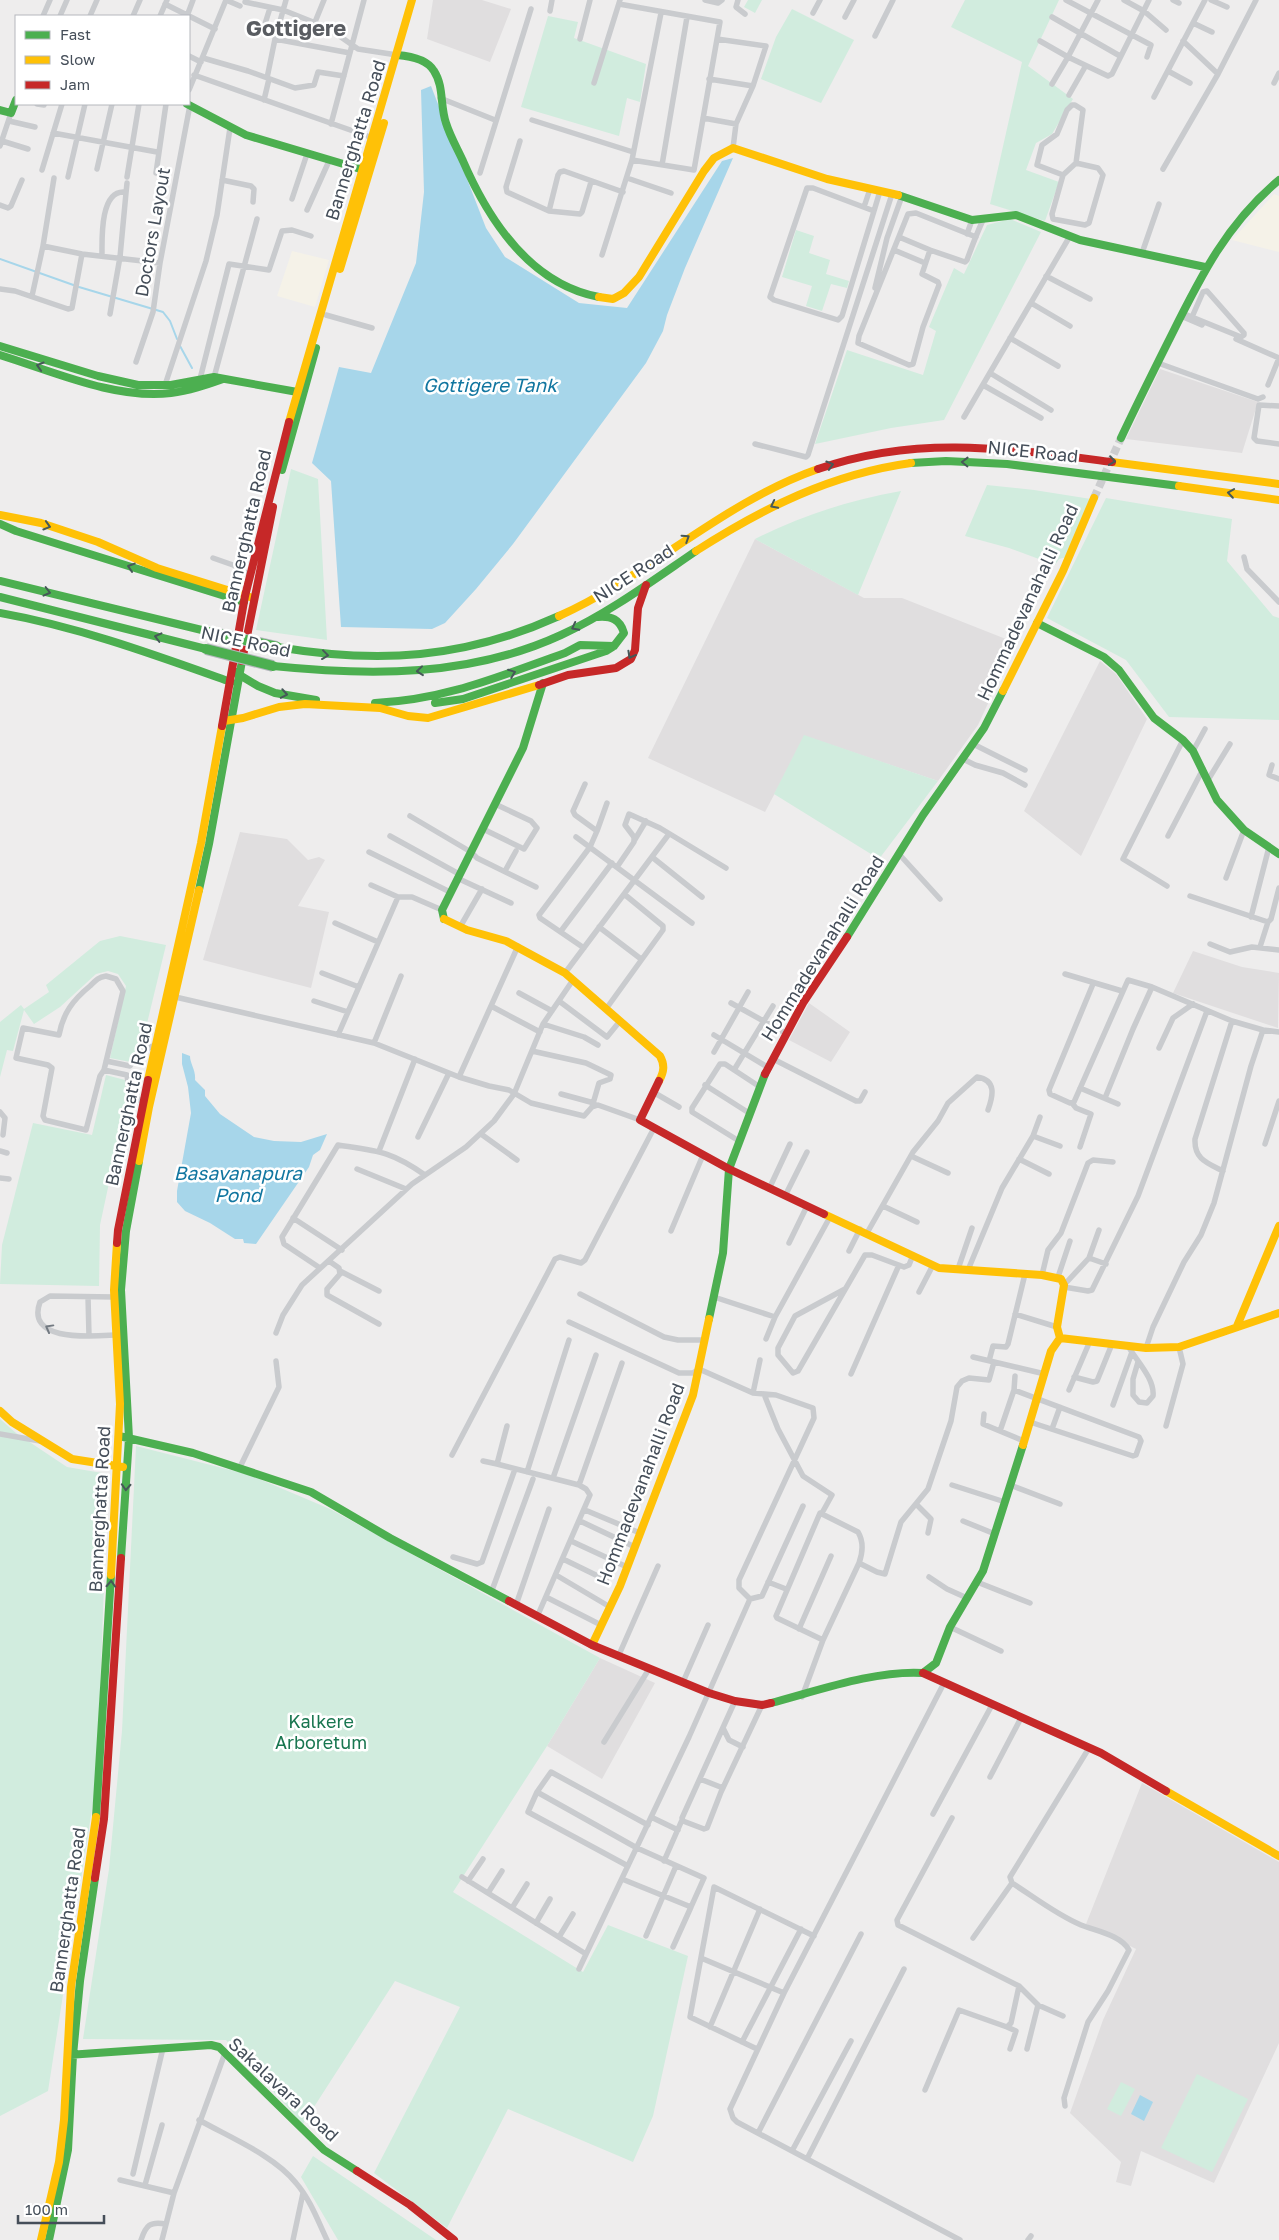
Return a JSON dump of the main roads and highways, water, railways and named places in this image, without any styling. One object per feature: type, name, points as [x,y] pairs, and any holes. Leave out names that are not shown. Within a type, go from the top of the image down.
[{"type":"main road","name":"Bannerghatta Road","points":[[248,600],[280,480],[300,392],[326,315],[400,56],[412,0]]},
{"type":"main road","name":"Bannerghatta Road","points":[[49,2240],[68,2150],[71,1987],[97,1812],[127,1373],[121,1290],[123,1227],[172,997],[209,844],[248,600],[250,575],[300,392],[367,171],[373,138],[418,0]]},
{"type":"main road","points":[[400,56],[424,62],[434,72],[445,120],[477,196],[500,231],[522,256],[556,279],[573,289],[613,300],[624,293],[639,277],[714,158],[733,148],[827,179],[902,196],[978,220],[1016,215],[1054,224],[1070,236],[1091,243],[1205,266]]},
{"type":"main road","points":[[0,110],[10,117],[15,103]]},
{"type":"main road","points":[[190,105],[230,128],[263,141],[367,171]]},
{"type":"main road","points":[[1120,438],[1205,266],[1223,237],[1259,195],[1279,180]]},
{"type":"main road","points":[[0,346],[106,378],[138,385],[165,385],[200,379],[217,379],[300,392]]},
{"type":"main road","points":[[0,355],[110,387],[143,394],[185,391],[217,379]]},
{"type":"main road","name":"NICE Road","points":[[0,581],[277,647],[338,657],[397,657],[480,645],[521,633],[586,603],[720,516],[754,497],[808,472],[879,453],[925,446],[1006,448],[1279,484]]},
{"type":"main road","name":"NICE Road","points":[[0,597],[273,666],[323,672],[376,674],[454,667],[522,650],[555,637],[595,618],[740,523],[779,502],[831,482],[904,464],[951,461],[1016,465],[1279,500]]},
{"type":"main road","name":"Hommadevanahalli Road","points":[[592,1645],[627,1567],[693,1395],[723,1253],[729,1169],[760,1087],[803,1003],[838,952],[923,815],[984,728],[1062,571],[1094,498]]},
{"type":"main road","points":[[0,514],[41,523],[98,542],[158,568],[248,600]]},
{"type":"main road","points":[[0,524],[16,531],[248,600]]},
{"type":"main road","points":[[237,672],[258,686],[275,693],[322,701],[380,705],[408,716],[428,718],[489,702],[568,675],[616,668],[631,658],[635,650],[638,608],[647,584]]},
{"type":"main road","points":[[0,613],[34,619],[127,644],[231,682]]},
{"type":"main road","points":[[228,721],[290,705],[380,705],[436,697],[565,653],[580,645],[614,646],[624,633],[621,624],[612,617],[595,618]]},
{"type":"main road","points":[[1037,623],[1104,657],[1128,679],[1154,718],[1183,740],[1193,751],[1216,800],[1244,830],[1279,854]]},
{"type":"main road","name":"Bannerghatta Road","points":[[228,721],[231,682],[237,672]]},
{"type":"main road","points":[[543,683],[523,748],[450,892],[442,910],[444,920],[518,946],[565,973],[660,1056],[664,1063],[663,1073],[640,1120],[702,1155],[769,1189],[864,1231],[933,1266],[963,1270],[1042,1275],[1062,1283],[1057,1327],[1060,1338]]},
{"type":"main road","name":"Bannerghatta Road","points":[[124,1437],[115,1335],[114,1297],[142,1102],[155,1045],[172,997]]},
{"type":"main road","points":[[1238,1326],[1279,1226]]},
{"type":"main road","points":[[1060,1338],[1112,1344],[1130,1349],[1179,1347],[1279,1313]]},
{"type":"main road","points":[[923,1673],[936,1663],[950,1627],[983,1571],[1038,1399],[1052,1348],[1060,1338]]},
{"type":"main road","points":[[0,1411],[12,1422],[72,1459],[122,1467]]},
{"type":"main road","points":[[124,1437],[178,1449],[240,1467],[310,1492],[537,1617],[592,1645],[709,1693],[736,1701],[762,1705],[802,1697],[883,1676],[906,1672],[923,1673],[1089,1748],[1279,1856]]},
{"type":"main road","name":"Sakalavara Road","points":[[69,2055],[211,2045],[219,2048],[324,2150],[410,2205],[454,2240]]},
{"type":"main road","name":"Bannerghatta Road","points":[[41,2240],[59,2162],[69,2055]]},
{"type":"water","name":"Gottigere Tank","points":[[431,86],[486,228],[505,257],[579,303],[627,308],[722,161],[733,158],[685,268],[663,331],[646,363],[513,544],[476,589],[445,623],[432,629],[341,627],[331,481],[312,463],[339,367],[371,373],[416,263],[424,192],[421,90]]},
{"type":"water","name":"Basavanapura Pond","points":[[182,1053],[190,1056],[195,1080],[205,1090],[205,1096],[220,1114],[254,1137],[274,1141],[301,1142],[327,1134],[320,1150],[313,1155],[309,1167],[256,1244],[244,1243],[243,1239],[235,1239],[210,1223],[185,1211],[177,1202],[177,1191],[191,1113],[188,1087],[182,1064]]},
{"type":"water","points":[[1140,2095],[1153,2102],[1144,2121],[1131,2114]]},
{"type":"waterway","points":[[0,259],[79,287],[163,312],[170,321],[177,339]]},
{"type":"waterway","points":[[180,346],[192,368]]},
{"type":"tunnel","points":[[1094,498],[1121,438]]},
{"type":"district","name":"Gottigere","points":[[296,27]]},
{"type":"park label","name":"Kalkere Arboretum","points":[[321,1731]]}]
